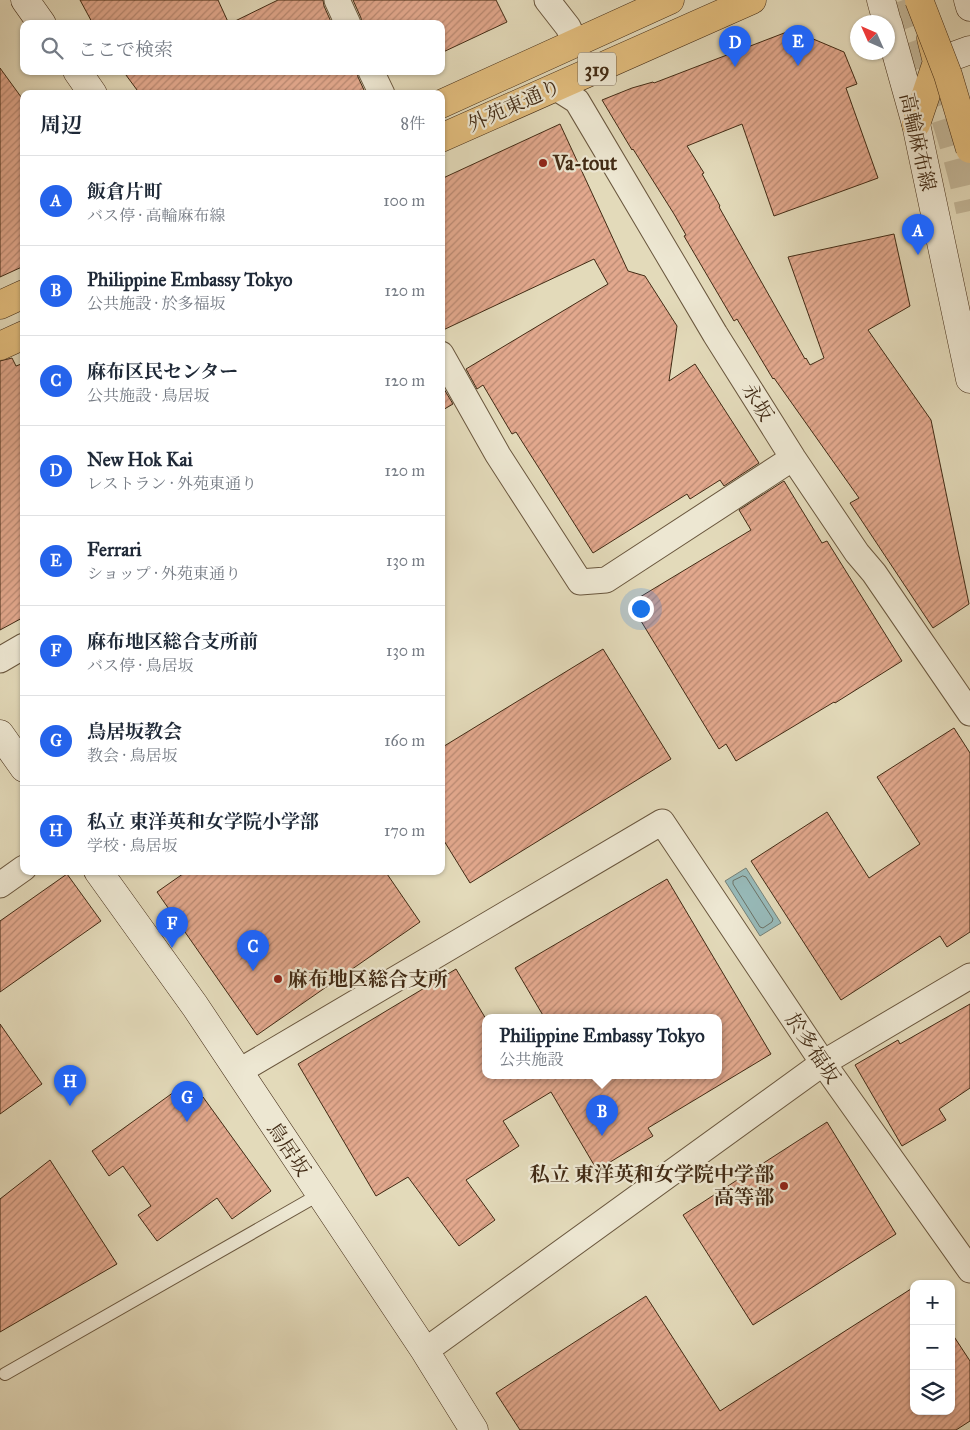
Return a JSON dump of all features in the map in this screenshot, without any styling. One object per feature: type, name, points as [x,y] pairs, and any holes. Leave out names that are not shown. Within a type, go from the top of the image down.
[{"type":"main road","name":"外苑東通り","points":[[445,102],[670,0]]},
{"type":"main road","name":"外苑東通り","points":[[445,136],[752,0]]},
{"type":"main road","points":[[920,0],[970,149]]},
{"type":"main road","points":[[916,124],[942,69],[926,0]]},
{"type":"main road","points":[[0,305],[20,296]]},
{"type":"main road","points":[[0,346],[20,337]]},
{"type":"street","points":[[25,0],[39,20]]},
{"type":"street","points":[[337,0],[346,20]]},
{"type":"street","points":[[547,0],[568,27],[575,42]]},
{"type":"street","name":"高輪麻布線","points":[[881,0],[885,15]]},
{"type":"street","points":[[968,0],[970,7]]},
{"type":"street","points":[[942,69],[970,50]]},
{"type":"street","name":"高輪麻布線","points":[[895,51],[916,124],[969,371]]},
{"type":"street","points":[[80,75],[90,90]]},
{"type":"street","points":[[373,75],[380,90]]},
{"type":"street","name":"永坂","points":[[555,87],[577,101],[715,334],[793,458],[857,554],[874,573],[970,713]]},
{"type":"street","points":[[445,361],[498,454],[580,582],[606,580],[793,458]]},
{"type":"street","points":[[0,660],[20,648]]},
{"type":"street","points":[[0,734],[20,762]]},
{"type":"street","name":"於多福坂","points":[[238,1072],[662,822],[823,1063],[970,1270]]},
{"type":"street","points":[[0,885],[20,871]]},
{"type":"street","name":"鳥居坂","points":[[101,875],[195,1006],[425,1351],[474,1430]]},
{"type":"street","points":[[425,1351],[823,1063],[970,976]]},
{"type":"lane","points":[[5,1374],[320,1194]]},
{"type":"water","points":[[746,868],[781,923],[760,936],[725,881]]},
{"type":"building","points":[[80,0],[218,0],[227,20],[91,20]]},
{"type":"building","points":[[278,0],[323,0],[330,20],[237,20]]},
{"type":"building","points":[[353,0],[496,0],[507,22],[445,51],[445,20],[361,20]]},
{"type":"building","points":[[792,30],[844,52],[857,84],[846,88],[878,178],[774,216],[742,124],[687,146],[704,173],[702,174],[719,207],[810,365],[824,358],[788,257],[894,234],[910,306],[868,330],[931,420],[969,604],[933,628],[850,503],[859,498],[773,379],[737,319],[734,321],[684,236],[686,235],[674,214],[602,100],[632,88],[654,83]]},
{"type":"building","points":[[0,68],[20,96],[20,268],[0,277]]},
{"type":"building","points":[[126,75],[358,75],[364,90],[137,90]]},
{"type":"building","points":[[560,124],[628,271],[645,276],[677,326],[669,381],[695,364],[759,463],[724,486],[720,480],[690,499],[687,494],[593,553],[516,432],[512,434],[483,385],[477,389],[466,369],[608,284],[594,259],[445,329],[445,177]]},
{"type":"building","points":[[12,358],[16,366],[20,364],[20,619],[0,630],[0,361]]},
{"type":"building","points":[[445,391],[453,404],[445,409]]},
{"type":"building","points":[[784,481],[822,543],[827,541],[902,661],[736,761],[726,744],[719,749],[630,603],[751,530],[739,510]]},
{"type":"building","points":[[603,649],[671,759],[470,883],[445,842],[445,746]]},
{"type":"building","points":[[954,728],[970,753],[970,932],[947,947],[940,936],[841,1000],[751,861],[827,812],[869,878],[920,844],[877,777]]},
{"type":"building","points":[[68,875],[101,921],[0,992],[0,921]]},
{"type":"building","name":"麻布地区総合支所","points":[[181,875],[388,875],[420,922],[257,1035],[157,892]]},
{"type":"building","points":[[667,879],[771,1054],[648,1128],[653,1136],[597,1170],[551,1092],[503,1121],[519,1146],[466,1180],[495,1220],[459,1246],[408,1177],[376,1196],[298,1064],[456,969],[483,1014],[482,1079],[722,1079],[722,1014],[542,1014],[515,968]]},
{"type":"building","points":[[970,1004],[970,1088],[939,1109],[946,1120],[902,1146],[855,1065],[898,1040],[900,1044]]},
{"type":"building","points":[[0,1024],[42,1084],[0,1114]]},
{"type":"building","points":[[174,1092],[187,1109],[203,1097],[271,1191],[232,1219],[217,1198],[157,1241],[138,1215],[151,1206],[123,1166],[109,1176],[92,1151]]},
{"type":"building","points":[[827,1122],[896,1234],[753,1325],[683,1215]]},
{"type":"building","points":[[50,1160],[117,1264],[0,1332],[0,1199]]},
{"type":"building","points":[[910,1290],[910,1415],[955,1415],[955,1338],[970,1361],[970,1421],[956,1430],[520,1430],[496,1393],[646,1296],[720,1411]]},
{"type":"tunnel","points":[[903,0],[949,130],[970,211]]},
{"type":"place","name":"Ferrari","points":[[798,66]]},
{"type":"place","name":"New Hok Kai","points":[[735,67]]},
{"type":"place","name":"Va-tout","points":[[543,163]]},
{"type":"place","name":"飯倉片町","points":[[918,255]]},
{"type":"place","name":"麻布地区総合支所前","points":[[172,948]]},
{"type":"place","name":"麻布区民センター","points":[[253,971]]},
{"type":"place","name":"麻布地区総合支所","points":[[278,979]]},
{"type":"place","name":"私立 東洋英和女学院小学部","points":[[70,1106]]},
{"type":"place","name":"鳥居坂教会","points":[[187,1122]]},
{"type":"place","name":"Philippine Embassy Tokyo","points":[[602,1136]]},
{"type":"place","name":"私立 東洋英和女学院中学部 高等部","points":[[784,1186]]}]
